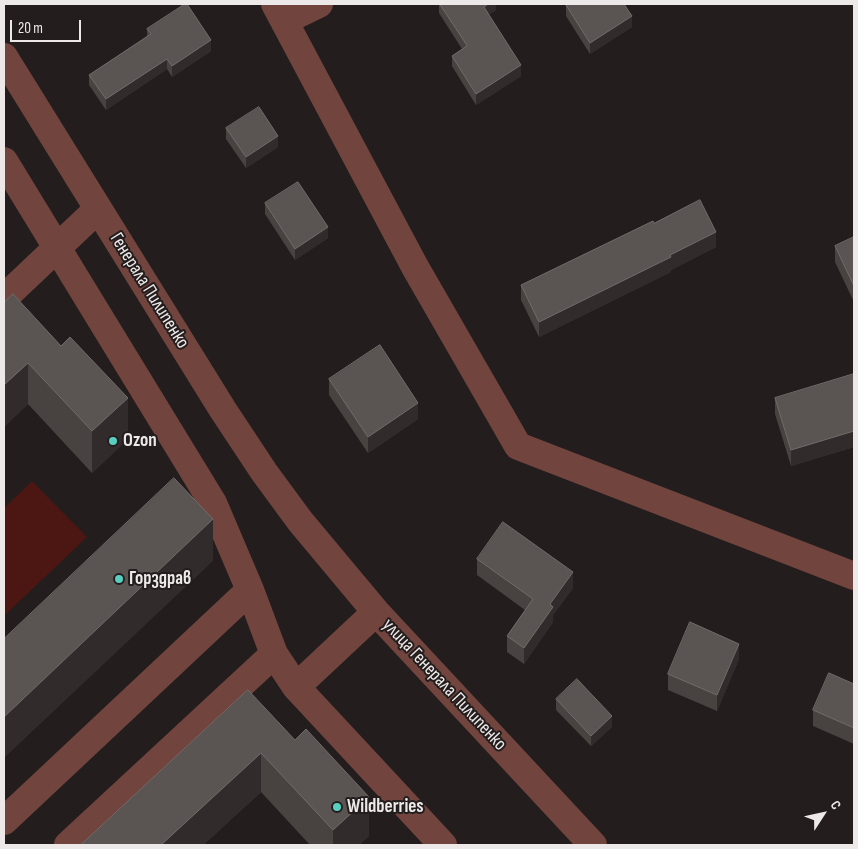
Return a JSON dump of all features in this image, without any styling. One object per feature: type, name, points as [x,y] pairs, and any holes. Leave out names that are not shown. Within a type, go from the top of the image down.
[{"type":"street","points":[[319,4],[280,12],[415,267],[518,446],[854,576]]},
{"type":"street","name":"Генерала Пилипенко","points":[[4,57],[223,410],[264,472],[300,521]]},
{"type":"street","points":[[4,161],[213,503],[250,590],[274,654],[296,687],[443,845]]},
{"type":"street","points":[[4,298],[98,209]]},
{"type":"street","name":"улица Генерала Пилипенко","points":[[300,521],[376,612],[593,845]]},
{"type":"street","points":[[4,820],[250,590]]},
{"type":"street","points":[[296,687],[376,612]]},
{"type":"street","points":[[68,845],[274,654]]},
{"type":"shaded area","points":[[32,481],[87,537],[4,616],[4,508]]},
{"type":"building","points":[[187,4],[211,40],[172,66],[167,59],[106,99],[89,75],[151,34],[147,29]]},
{"type":"building","points":[[440,4],[488,4],[484,7],[521,65],[476,94],[452,56],[467,46]]},
{"type":"building","points":[[567,4],[624,4],[632,16],[590,43]]},
{"type":"building","points":[[259,107],[278,136],[246,157],[226,128]]},
{"type":"building","points":[[298,182],[328,227],[295,249],[265,203]]},
{"type":"building","points":[[700,200],[716,232],[670,255],[671,257],[539,322],[521,285]]},
{"type":"building","points":[[854,237],[854,286],[835,246]]},
{"type":"building","points":[[13,294],[61,346],[70,337],[128,398],[92,431],[28,363],[4,385],[4,303]]},
{"type":"building","points":[[380,345],[418,403],[368,437],[329,379]]},
{"type":"building","points":[[854,374],[854,431],[791,450],[775,398]]},
{"type":"building","points":[[174,478],[213,519],[4,717],[4,639]]},
{"type":"building","points":[[503,522],[573,572],[550,604],[553,607],[524,648],[507,636],[533,599],[477,559]]},
{"type":"building","points":[[690,622],[739,644],[717,695],[668,674]]},
{"type":"building","points":[[829,673],[854,684],[854,728],[813,710]]},
{"type":"building","points":[[577,679],[612,716],[591,736],[556,699]]},
{"type":"building","points":[[248,690],[295,740],[306,729],[369,797],[333,830],[261,753],[161,845],[81,845]]},
{"type":"place","name":"Ozon","points":[[113,441]]},
{"type":"place","name":"Горздрав","points":[[119,579]]},
{"type":"place","name":"Wildberries","points":[[337,807]]}]
